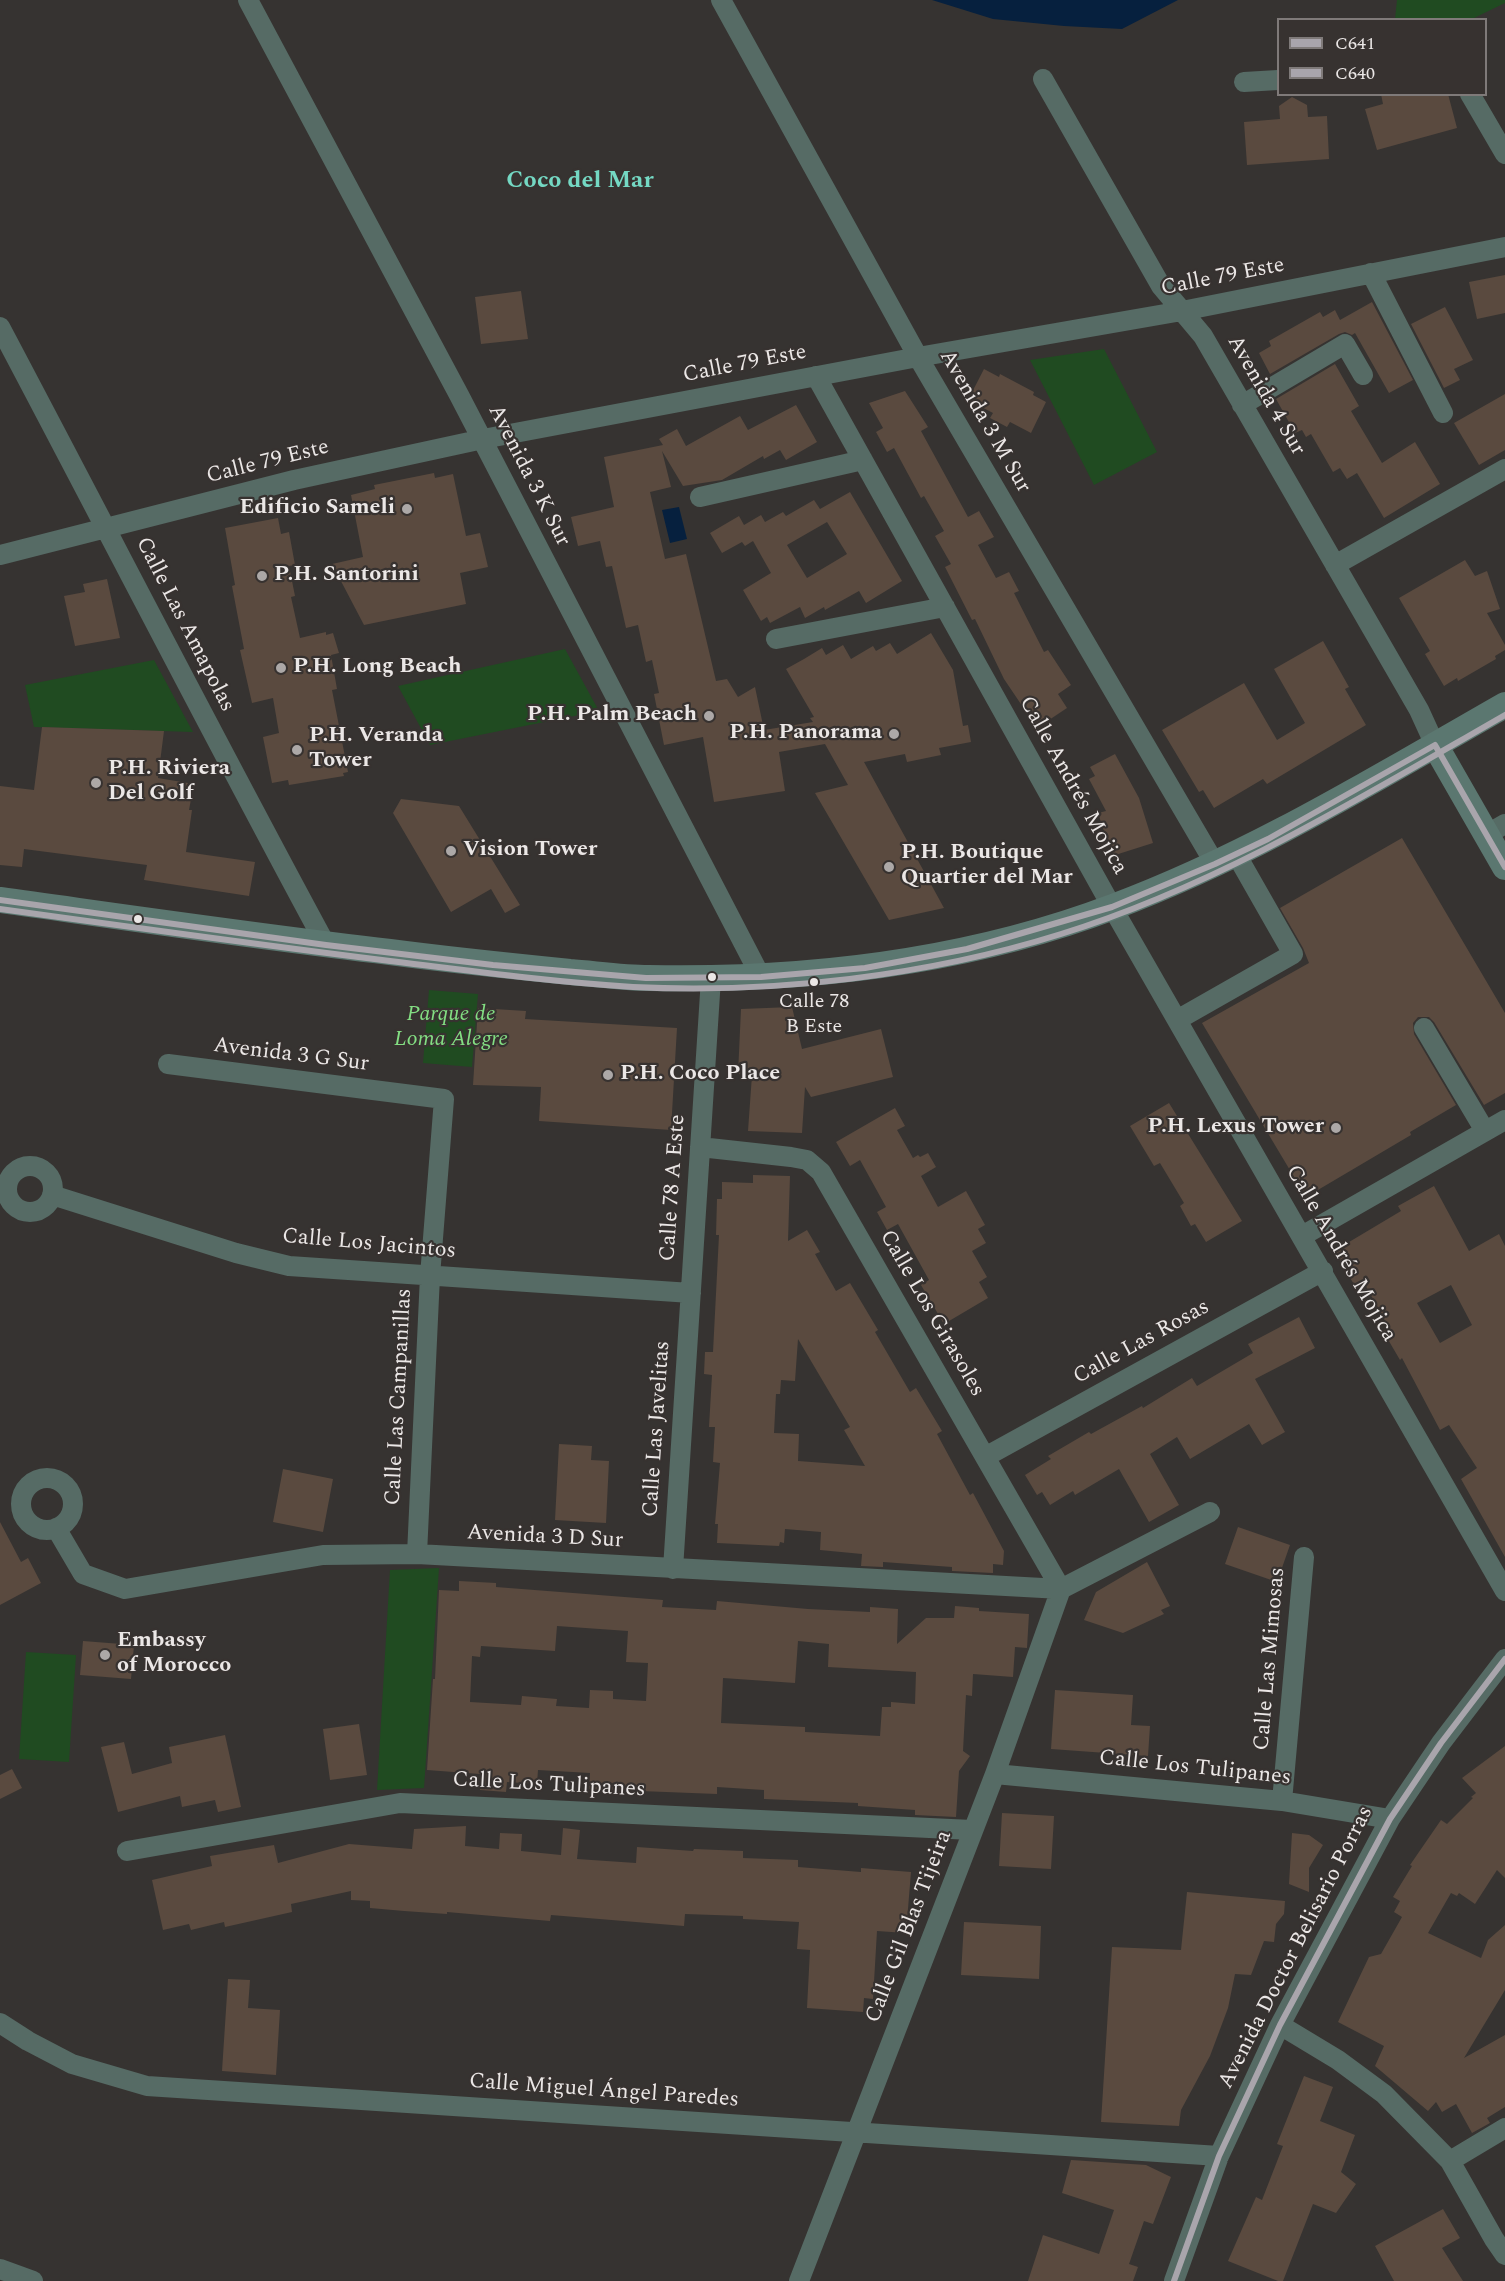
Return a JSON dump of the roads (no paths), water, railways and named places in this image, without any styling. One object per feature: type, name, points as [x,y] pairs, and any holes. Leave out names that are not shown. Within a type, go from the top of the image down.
[{"type":"main road","points":[[0,900],[326,945],[493,965],[646,978],[761,977],[865,968],[967,949],[1112,907],[1268,839],[1505,705]]},
{"type":"main road","points":[[1435,745],[1496,829],[1505,867]]},
{"type":"street","name":"Avenida 3 K Sur","points":[[248,0],[483,440],[761,977]]},
{"type":"street","name":"Avenida 3 M Sur","points":[[720,0],[918,357],[1226,859],[1293,954],[1177,1020]]},
{"type":"street","name":"Avenida 4 Sur","points":[[1043,79],[1161,286],[1203,336],[1419,710],[1435,745]]},
{"type":"street","points":[[1244,82],[1277,80]]},
{"type":"street","points":[[1471,96],[1505,154]]},
{"type":"street","name":"Calle 79 Este","points":[[0,555],[294,480],[483,440],[918,357],[1182,311],[1505,246]]},
{"type":"street","points":[[1371,273],[1443,413]]},
{"type":"street","name":"Calle Las Amapolas","points":[[0,327],[108,529],[237,781],[326,945]]},
{"type":"street","points":[[1242,405],[1345,344],[1363,375]]},
{"type":"street","name":"Calle Andrés Mojica","points":[[816,376],[1112,907],[1505,1591]]},
{"type":"street","points":[[700,497],[863,460]]},
{"type":"street","points":[[1335,566],[1505,469]]},
{"type":"street","points":[[776,639],[945,607]]},
{"type":"street","name":"Calle 78 A Este","points":[[691,1293],[711,978]]},
{"type":"street","points":[[1424,1028],[1485,1131]]},
{"type":"street","name":"Avenida 3 G Sur","points":[[168,1064],[444,1099]]},
{"type":"street","name":"Calle Las Campanillas","points":[[417,1554],[430,1276],[444,1099]]},
{"type":"street","points":[[1302,1236],[1505,1120]]},
{"type":"street","name":"Calle Los Girasoles","points":[[700,1147],[807,1160],[821,1172],[1061,1589]]},
{"type":"street","name":"Calle Los Jacintos","points":[[52,1195],[236,1253],[289,1266],[691,1293]]},
{"type":"street","name":"Calle Las Rosas","points":[[985,1457],[1323,1271]]},
{"type":"street","name":"Calle Las Javelitas","points":[[673,1569],[691,1293]]},
{"type":"street","points":[[1061,1589],[1210,1512]]},
{"type":"street","name":"Avenida 3 D Sur","points":[[56,1528],[83,1574],[125,1589],[323,1555],[417,1554],[1061,1589]]},
{"type":"street","name":"Calle Las Mimosas","points":[[1282,1801],[1304,1557]]},
{"type":"street","name":"Calle Gil Blas Tijeira","points":[[799,2281],[995,1774],[1061,1589]]},
{"type":"street","name":"Avenida Doctor Belisario Porras","points":[[1174,2281],[1219,2156],[1280,2025],[1390,1819],[1441,1743],[1505,1659]]},
{"type":"street","name":"Calle Los Tulipanes","points":[[995,1774],[1282,1801],[1390,1819]]},
{"type":"street","name":"Calle Los Tulipanes","points":[[128,1851],[400,1803],[972,1830]]},
{"type":"street","name":"Calle Miguel Ángel Paredes","points":[[0,2023],[72,2064],[147,2086],[1219,2156]]},
{"type":"street","points":[[1280,2025],[1338,2060],[1384,2094],[1450,2161],[1505,2255]]},
{"type":"street","points":[[1450,2161],[1505,2128]]},
{"type":"street","points":[[0,2269],[33,2281]]},
{"type":"water","points":[[932,0],[1178,0],[1122,29],[993,19]]},
{"type":"water","points":[[679,507],[687,539],[670,543],[662,510]]},
{"type":"place","name":"Edificio Sameli","points":[[407,509]]},
{"type":"place","name":"P.H. Santorini","points":[[262,576]]},
{"type":"place","name":"P.H. Long Beach","points":[[281,668]]},
{"type":"place","name":"P.H. Palm Beach","points":[[709,716]]},
{"type":"place","name":"P.H. Panorama","points":[[894,734]]},
{"type":"place","name":"P.H. Veranda Tower","points":[[297,750]]},
{"type":"place","name":"P.H. Riviera Del Golf","points":[[96,783]]},
{"type":"place","name":"Vision Tower","points":[[451,851]]},
{"type":"place","name":"P.H. Boutique Quartier del Mar","points":[[889,867]]},
{"type":"place","name":"Calle 78 B Este","points":[[814,982]]},
{"type":"place","name":"P.H. Coco Place","points":[[608,1075]]},
{"type":"place","name":"P.H. Lexus Tower","points":[[1336,1128]]},
{"type":"place","name":"Embassy of Morocco","points":[[105,1655]]},
{"type":"district","name":"Coco del Mar","points":[[580,182]]},
{"type":"park label","name":"Parque de Loma Alegre","points":[[451,1028]]}]
